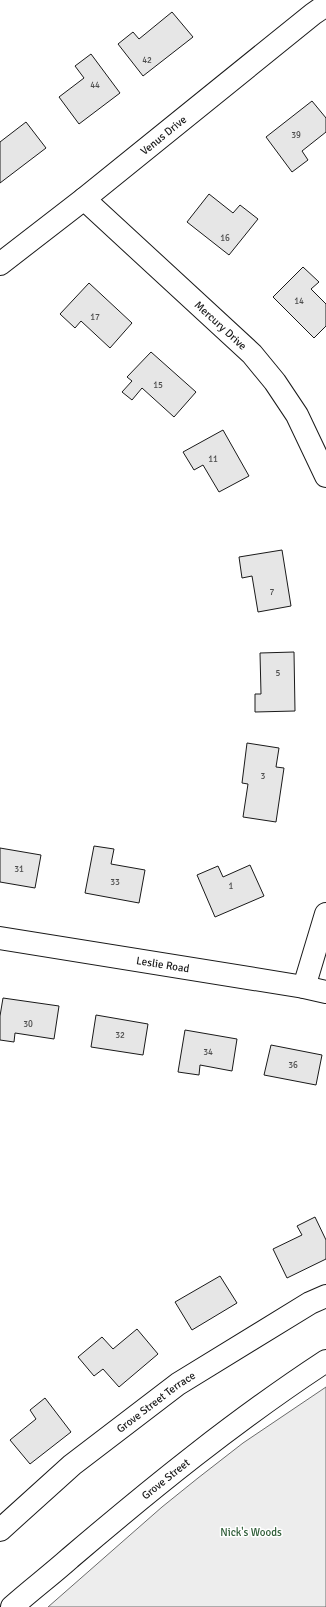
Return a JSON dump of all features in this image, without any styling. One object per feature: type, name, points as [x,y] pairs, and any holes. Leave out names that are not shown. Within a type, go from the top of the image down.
[{"type":"street","name":"Venus Drive","points":[[0,264],[84,199],[326,5]]},
{"type":"street","name":"Mercury Drive","points":[[84,199],[252,354],[275,382],[297,415],[326,476]]},
{"type":"street","points":[[304,987],[326,914]]},
{"type":"street","name":"Leslie Road","points":[[0,938],[304,987],[326,992]]},
{"type":"street","name":"Grove Street Terrace","points":[[0,1530],[72,1465],[178,1384],[310,1303],[326,1296]]},
{"type":"street","name":"Grove Street","points":[[12,1607],[111,1522],[198,1452],[289,1385],[326,1360]]},
{"type":"shaded area","name":"Nick's Woods","points":[[326,1387],[326,1607],[48,1607],[162,1507],[198,1478],[243,1443]]},
{"type":"building","points":[[172,12],[193,37],[143,76],[118,44],[133,32],[139,39]]},
{"type":"building","points":[[91,54],[120,93],[79,124],[59,97],[84,78],[75,66]]},
{"type":"building","points":[[312,101],[326,118],[326,132],[302,151],[308,160],[292,172],[266,137]]},
{"type":"building","points":[[26,122],[46,148],[0,183],[0,142]]},
{"type":"building","points":[[209,194],[233,213],[240,205],[258,219],[229,255],[187,222]]},
{"type":"building","points":[[303,267],[319,282],[311,289],[326,304],[326,326],[314,338],[273,297]]},
{"type":"building","points":[[89,283],[132,323],[110,348],[81,321],[75,328],[60,314]]},
{"type":"building","points":[[151,352],[196,392],[174,417],[142,388],[132,400],[122,392],[132,381],[127,377]]},
{"type":"building","points":[[223,430],[249,476],[219,492],[203,465],[194,470],[183,452]]},
{"type":"building","points":[[282,550],[291,606],[258,612],[252,576],[242,578],[239,557]]},
{"type":"building","points":[[294,652],[295,711],[255,712],[255,694],[261,694],[260,653]]},
{"type":"building","points":[[247,743],[279,748],[276,767],[284,768],[276,822],[243,817],[248,784],[242,783]]},
{"type":"building","points":[[94,846],[114,849],[111,864],[145,870],[139,903],[85,893]]},
{"type":"building","points":[[0,848],[41,855],[35,888],[0,882]]},
{"type":"building","points":[[250,865],[264,896],[215,917],[197,875],[218,866],[223,877]]},
{"type":"building","points":[[3,998],[59,1006],[54,1039],[15,1033],[14,1042],[0,1040],[0,1016]]},
{"type":"building","points":[[96,1015],[148,1024],[143,1055],[91,1047]]},
{"type":"building","points":[[185,1030],[237,1039],[232,1071],[200,1065],[199,1075],[178,1072]]},
{"type":"building","points":[[271,1045],[322,1055],[316,1085],[264,1075]]},
{"type":"building","points":[[315,1217],[326,1240],[326,1259],[287,1278],[273,1249],[302,1235],[297,1226]]},
{"type":"building","points":[[220,1276],[237,1303],[192,1330],[175,1302]]},
{"type":"building","points":[[137,1329],[158,1354],[119,1387],[103,1369],[94,1376],[78,1357],[102,1337],[113,1349]]},
{"type":"building","points":[[45,1398],[71,1432],[30,1464],[10,1440],[36,1419],[30,1410]]}]
